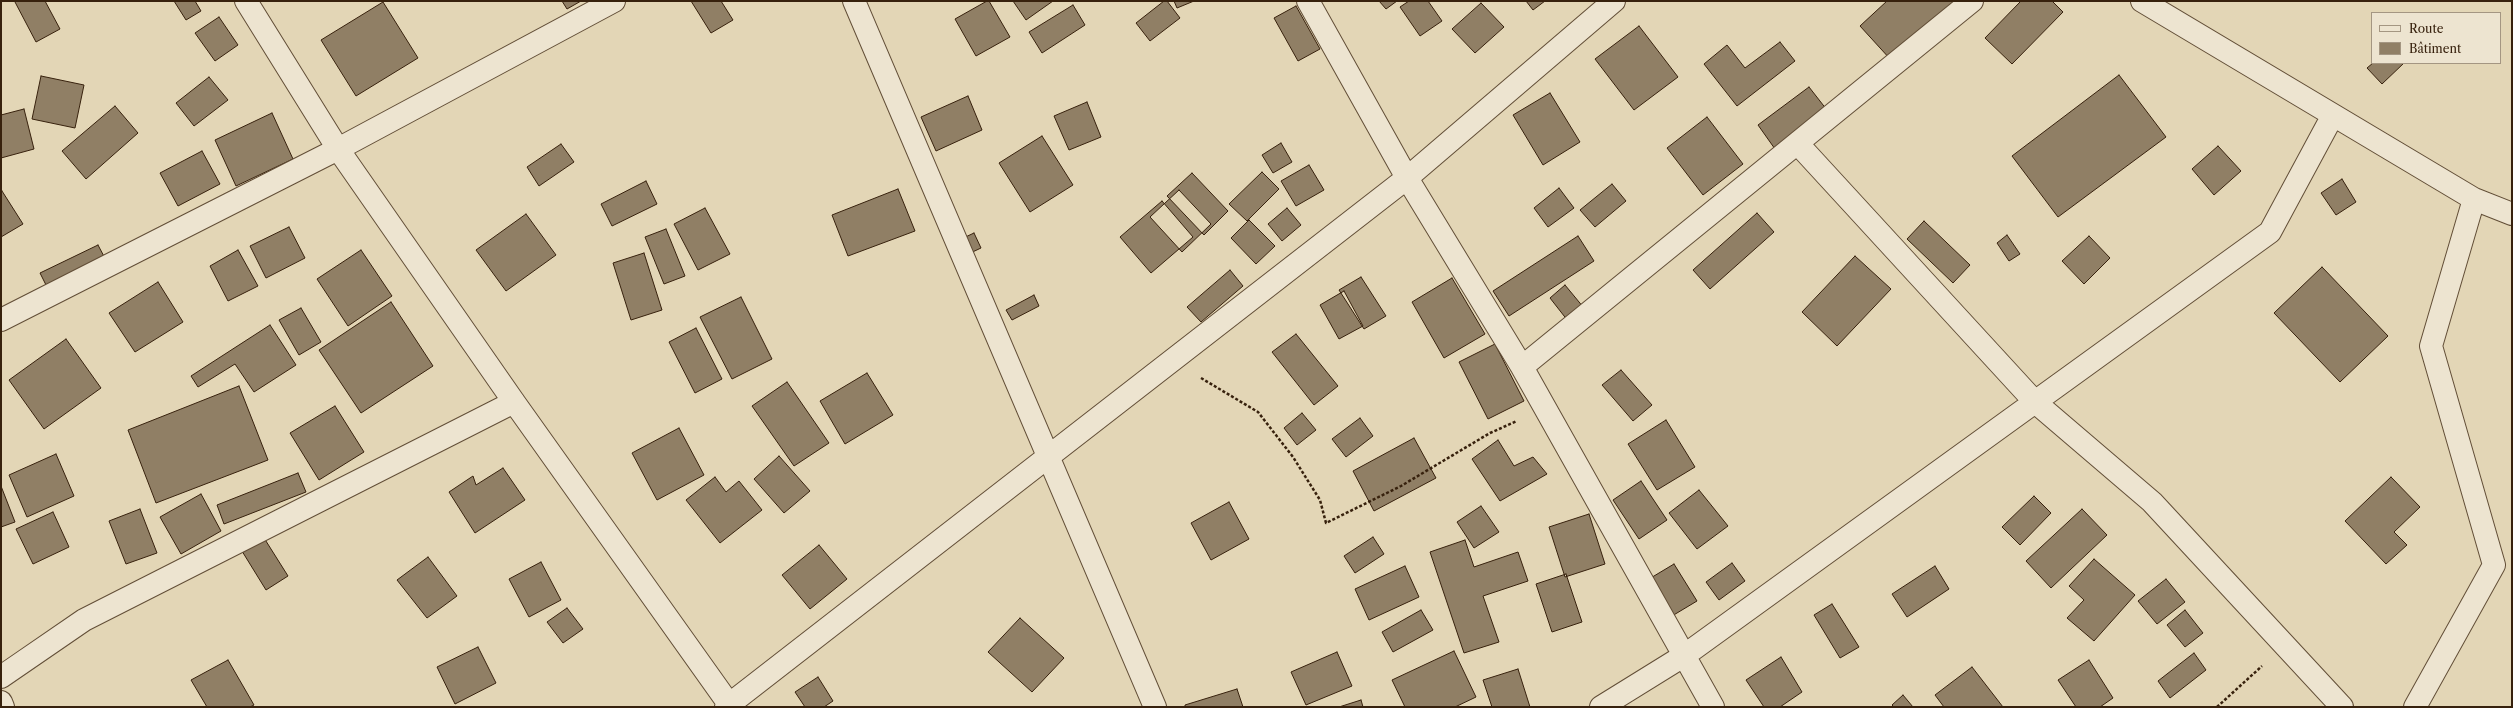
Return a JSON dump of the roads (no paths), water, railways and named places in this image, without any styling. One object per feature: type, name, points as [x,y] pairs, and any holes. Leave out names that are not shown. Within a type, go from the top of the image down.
[{"type":"street","points":[[246,1],[338,149],[728,706],[1407,178],[1614,1]]},
{"type":"street","points":[[1,320],[338,149],[614,1]]},
{"type":"street","points":[[854,1],[1155,707]]},
{"type":"street","points":[[1308,1],[1407,178],[1546,409],[1713,707]]},
{"type":"street","points":[[1522,368],[1972,1]]},
{"type":"street","points":[[2142,1],[2474,199],[2512,214]]},
{"type":"street","points":[[1601,707],[1685,655],[2270,232],[2333,115]]},
{"type":"street","points":[[1798,144],[2035,402],[2152,502],[2342,707]]},
{"type":"street","points":[[2415,707],[2494,565],[2431,346],[2474,199]]},
{"type":"street","points":[[1,677],[84,620],[514,402]]},
{"type":"street","points":[[1,702],[3,707]]}]
